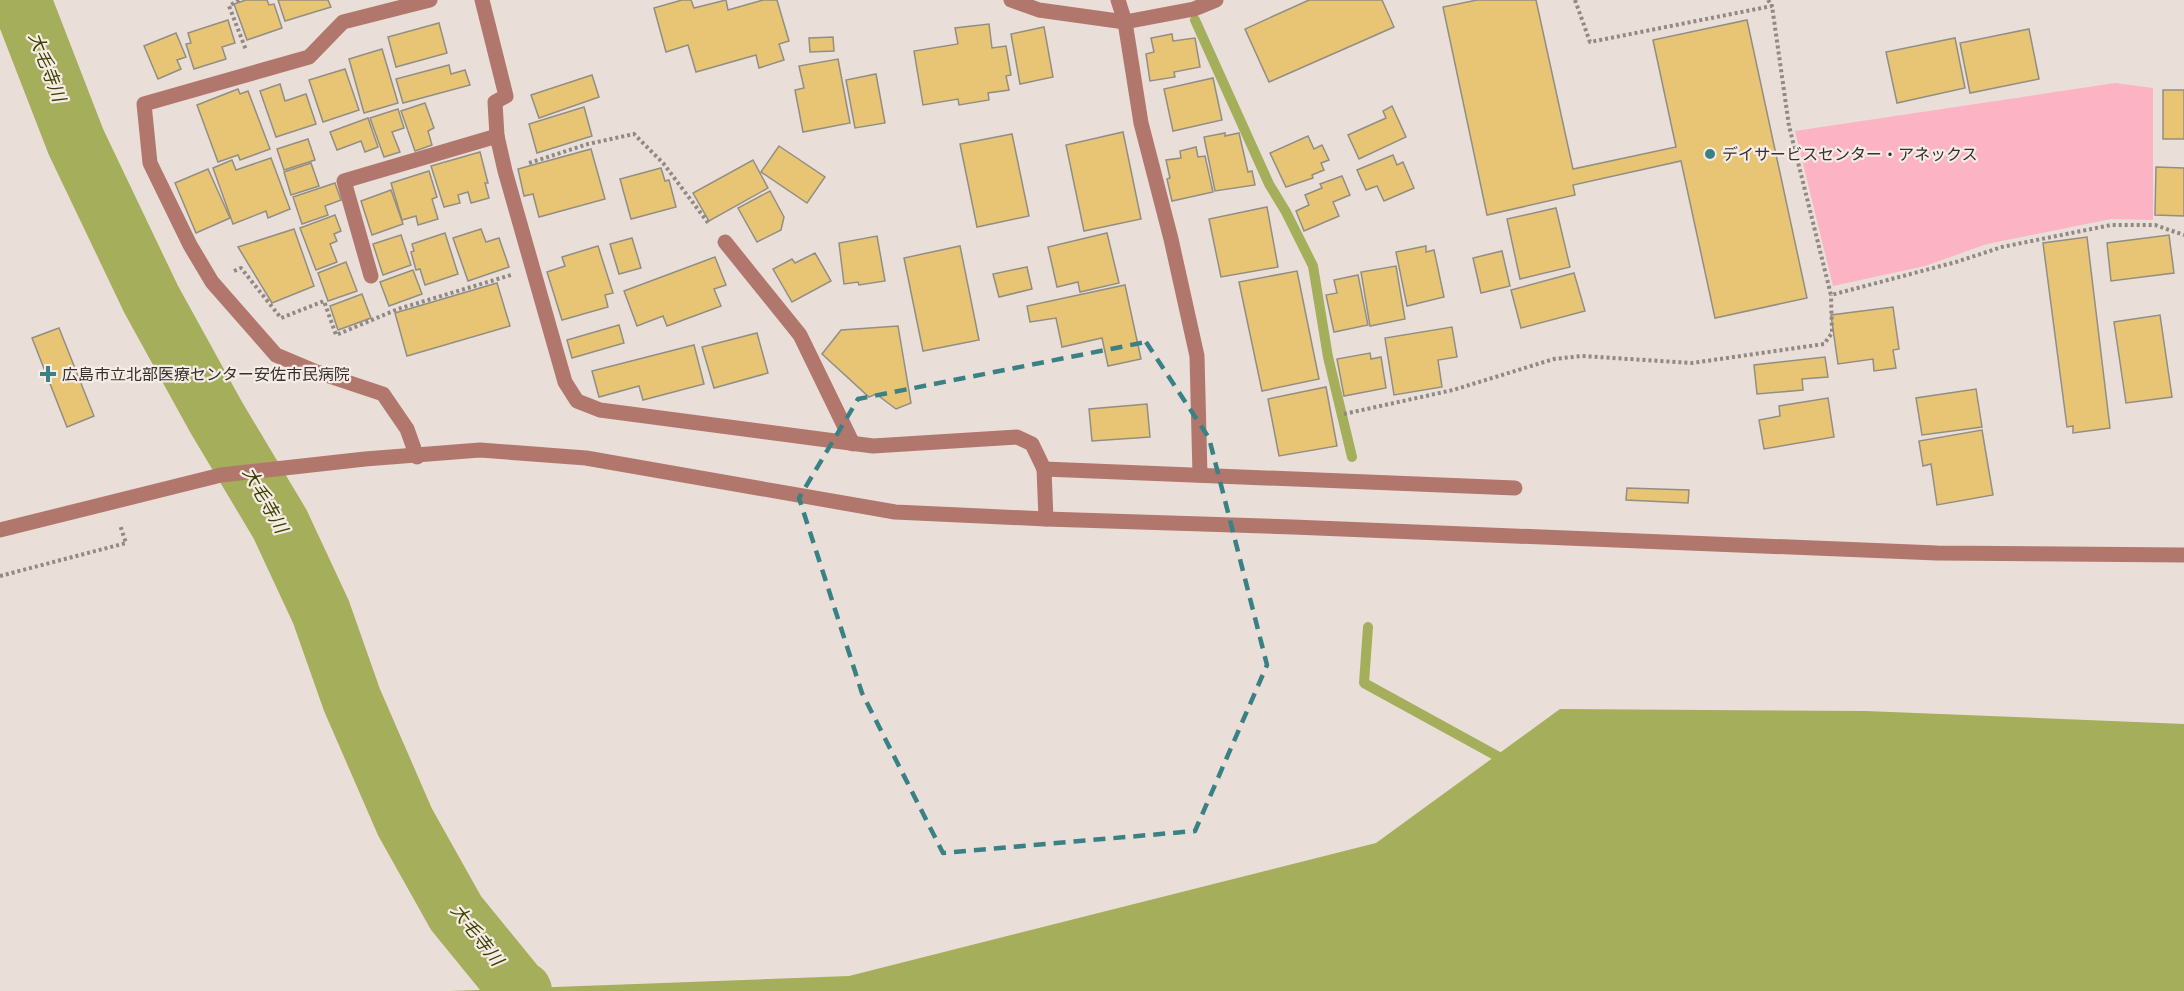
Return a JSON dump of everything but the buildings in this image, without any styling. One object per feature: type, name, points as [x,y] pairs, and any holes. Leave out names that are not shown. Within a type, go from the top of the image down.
[{"type":"street","points":[[417,457],[407,429],[383,394],[314,372],[276,355],[230,306],[212,282],[190,244],[150,163],[144,105],[309,57],[343,22],[430,0]]},
{"type":"street","points":[[482,0],[506,96],[495,102],[497,136],[505,171],[565,382],[577,401],[600,410],[873,446],[1017,437],[1032,444],[1044,469],[1046,519]]},
{"type":"street","points":[[1011,0],[1039,10],[1125,22],[1194,9],[1216,0]]},
{"type":"street","points":[[1118,0],[1125,22],[1141,123],[1172,239],[1197,356],[1200,475]]},
{"type":"street","points":[[371,276],[344,181],[497,136]]},
{"type":"street","points":[[725,242],[800,336],[853,444]]},
{"type":"street","points":[[0,530],[221,475],[365,459],[417,457],[480,450],[586,458],[896,512],[1936,553],[2184,555]]},
{"type":"street","points":[[1044,469],[1515,488]]},
{"type":"path","points":[[239,0],[229,6],[255,74]]},
{"type":"path","points":[[1575,0],[1590,42],[1772,6]]},
{"type":"path","points":[[1344,414],[1453,390],[1554,359],[1582,356],[1692,363],[1824,344],[1832,333],[1831,295],[1789,126],[1772,6],[1768,0]]},
{"type":"path","points":[[505,171],[588,144],[634,134],[663,163],[725,242]]},
{"type":"path","points":[[1831,295],[1956,262],[2002,247],[2111,225],[2155,225],[2184,235]]},
{"type":"path","points":[[0,576],[126,543],[113,501]]},
{"type":"highlighted area","points":[[1146,342],[1209,438],[1267,665],[1195,831],[943,853],[862,693],[799,498],[858,399]]},
{"type":"shaded area","points":[[2115,83],[2153,88],[2153,220],[2111,219],[1987,244],[1925,266],[1833,286],[1795,131]]},
{"type":"shaded area","points":[[1560,709],[1866,711],[2184,724],[2184,991],[451,991],[849,976],[1376,843]]},
{"type":"waterway","name":"大毛寺川","points":[[21,0],[76,142],[151,299],[216,417],[280,524],[321,612],[352,700],[405,822],[456,913],[522,991]]},
{"type":"waterway","points":[[1195,20],[1269,184],[1313,266],[1328,357],[1352,457]]},
{"type":"waterway","points":[[1368,627],[1364,683],[1506,761]]},
{"type":"place","name":"デイサービスセンター・アネックス","points":[[1710,154]]},
{"type":"place","name":"広島市立北部医療センター安佐市民病院","points":[[48,374]]}]
